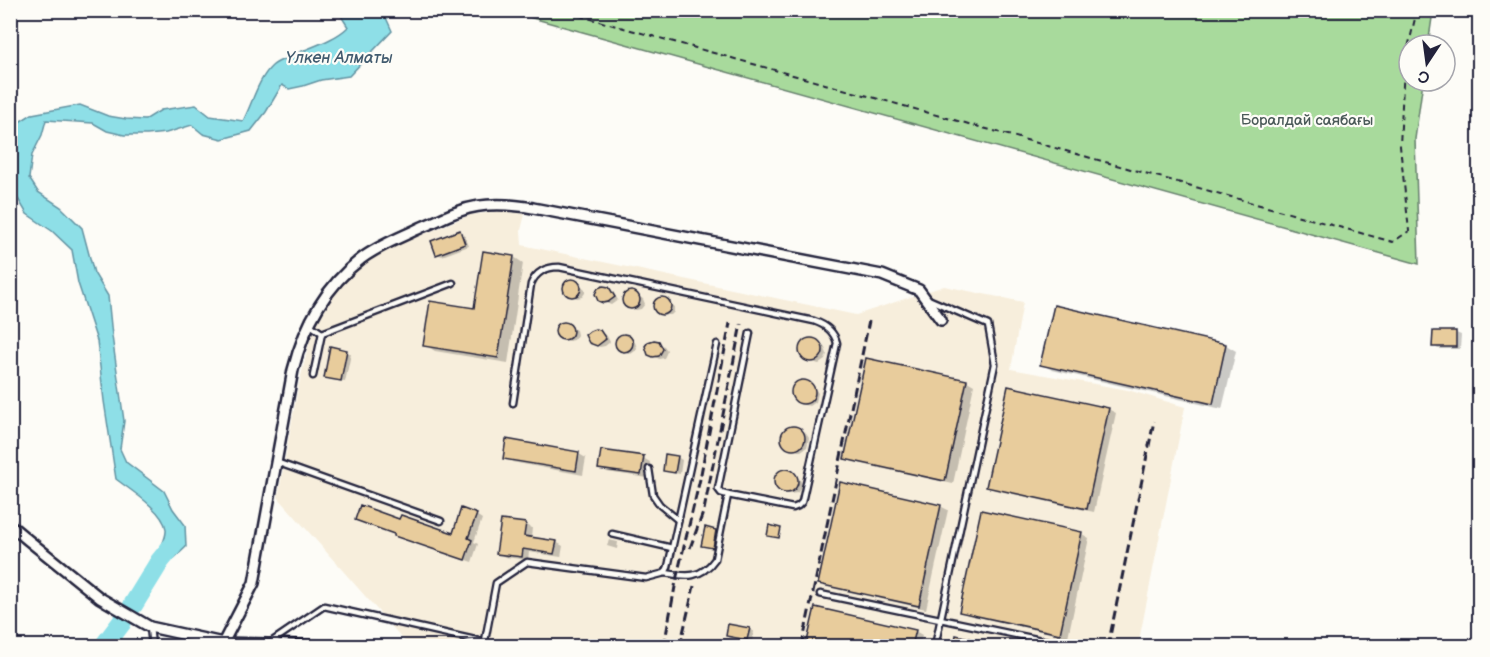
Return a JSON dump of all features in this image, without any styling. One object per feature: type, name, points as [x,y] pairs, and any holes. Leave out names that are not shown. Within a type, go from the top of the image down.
[{"type":"street","points":[[223,644],[254,583],[299,348],[324,298],[343,275],[381,246],[462,210],[489,205],[512,205],[882,275],[920,290],[941,320]]},
{"type":"street","points":[[10,525],[100,598],[150,627],[223,644],[320,646]]},
{"type":"lane","points":[[513,402],[531,284],[534,278],[545,269],[552,267],[571,269],[825,325],[836,337],[837,343],[802,501],[793,508],[728,495],[718,489],[750,333]]},
{"type":"lane","points":[[322,333],[453,283]]},
{"type":"lane","points":[[924,297],[988,326],[995,364],[935,646]]},
{"type":"lane","points":[[309,324],[322,333]]},
{"type":"lane","points":[[313,376],[322,333]]},
{"type":"lane","points":[[665,573],[717,344]]},
{"type":"lane","points":[[276,462],[441,521]]},
{"type":"lane","points":[[649,469],[653,495],[660,505],[678,520]]},
{"type":"lane","points":[[268,644],[324,606],[484,644],[496,583],[527,562],[646,578],[665,573],[685,577],[701,572],[715,559],[728,495]]},
{"type":"lane","points":[[612,534],[672,548]]},
{"type":"lane","points":[[820,594],[1071,646]]},
{"type":"lane","points":[[150,627],[152,646]]},
{"type":"path","points":[[559,10],[1393,242],[1409,231],[1400,146],[1404,65],[1417,10]]},
{"type":"shaded area","points":[[502,211],[525,214],[521,230],[522,245],[856,315],[944,286],[1023,302],[1011,369],[1128,390],[1185,407],[1138,646],[409,646],[278,497],[298,388],[312,332],[337,289],[364,262],[388,249],[470,215]]},
{"type":"green space","name":"Боралдай саябағы","points":[[507,11],[1433,11],[1430,33],[1397,33],[1397,93],[1421,93],[1415,139],[1419,264]]},
{"type":"water","name":"Үлкен Алматы","points":[[338,11],[383,11],[392,31],[349,76],[321,80],[289,89],[282,85],[266,112],[251,131],[222,139],[203,134],[192,125],[166,133],[124,135],[107,131],[93,123],[46,120],[42,135],[32,155],[29,178],[38,192],[61,207],[82,228],[94,273],[108,296],[124,421],[120,449],[126,462],[164,491],[173,509],[185,525],[186,547],[165,567],[151,564],[163,543],[166,533],[164,522],[153,508],[116,479],[97,341],[78,283],[72,250],[52,231],[27,214],[11,187],[11,151],[16,124],[32,114],[80,105],[108,116],[145,120],[161,110],[196,105],[210,116],[243,121],[259,85],[272,66],[328,40],[348,27]]},
{"type":"building","points":[[460,230],[465,244],[436,255],[431,241]]},
{"type":"building","points":[[483,251],[514,256],[498,358],[423,346],[430,301],[474,308]]},
{"type":"building","points":[[572,279],[578,282],[581,288],[578,294],[572,297],[566,294],[563,288],[566,282]]},
{"type":"building","points":[[609,287],[615,297],[603,303],[598,301],[595,294],[598,288]]},
{"type":"building","points":[[631,291],[637,294],[640,300],[637,306],[631,309],[625,306],[622,300],[625,294]]},
{"type":"building","points":[[662,297],[668,300],[671,306],[668,312],[662,315],[656,312],[653,306],[656,300]]},
{"type":"building","points":[[1054,305],[1226,344],[1213,404],[1040,365]]},
{"type":"building","points":[[564,322],[570,325],[573,331],[570,337],[564,340],[558,337],[555,331],[558,325]]},
{"type":"building","points":[[595,329],[600,330],[606,339],[597,346],[589,343],[585,335]]},
{"type":"building","points":[[1433,331],[1456,331],[1456,347],[1432,347]]},
{"type":"building","points":[[624,334],[630,337],[633,343],[630,349],[624,352],[618,349],[615,343],[618,337]]},
{"type":"building","points":[[811,338],[819,342],[823,350],[819,358],[811,362],[803,358],[799,350],[803,342]]},
{"type":"building","points":[[654,340],[659,341],[663,349],[659,356],[653,357],[648,355],[645,346]]},
{"type":"building","points":[[330,346],[347,350],[341,381],[324,378]]},
{"type":"building","points":[[866,358],[967,380],[945,481],[844,459]]},
{"type":"building","points":[[803,380],[811,384],[815,392],[811,400],[803,404],[795,400],[791,392],[795,384]]},
{"type":"building","points":[[1008,386],[1109,408],[1087,509],[986,487]]},
{"type":"building","points":[[793,426],[801,430],[805,438],[801,446],[793,450],[785,446],[781,438],[785,430]]},
{"type":"building","points":[[506,439],[579,452],[576,471],[503,459]]},
{"type":"building","points":[[601,450],[644,456],[641,475],[598,469]]},
{"type":"building","points":[[665,454],[678,456],[675,473],[663,471]]},
{"type":"building","points":[[786,469],[794,473],[798,481],[794,489],[786,493],[778,489],[774,481],[778,473]]},
{"type":"building","points":[[840,482],[941,505],[919,606],[818,584]]},
{"type":"building","points":[[360,505],[399,519],[401,515],[453,533],[461,508],[477,514],[468,538],[472,540],[465,560],[355,520]]},
{"type":"building","points":[[981,510],[1082,532],[1060,634],[959,612]]},
{"type":"building","points":[[501,520],[526,523],[524,536],[557,541],[554,554],[523,549],[522,557],[496,554]]},
{"type":"building","points":[[769,525],[781,528],[779,538],[767,536]]},
{"type":"building","points":[[705,527],[716,530],[713,548],[701,546]]},
{"type":"building","points":[[815,607],[916,630],[912,646],[806,646]]},
{"type":"building","points":[[728,624],[750,628],[747,640],[726,636]]},
{"type":"building","points":[[956,635],[990,643],[989,646],[954,646]]},
{"type":"waterway","name":"Үлкен Алматы","points":[[133,605],[160,561],[173,545]]},
{"type":"waterway","name":"Үлкен Алматы","points":[[104,646],[122,622]]},
{"type":"railway","points":[[802,646],[869,321]]},
{"type":"railway","points":[[664,646],[677,576],[700,479],[730,323]]},
{"type":"railway","points":[[690,548],[704,510],[741,324]]},
{"type":"railway","points":[[1108,646],[1154,421]]},
{"type":"railway","points":[[680,646],[694,586]]}]
